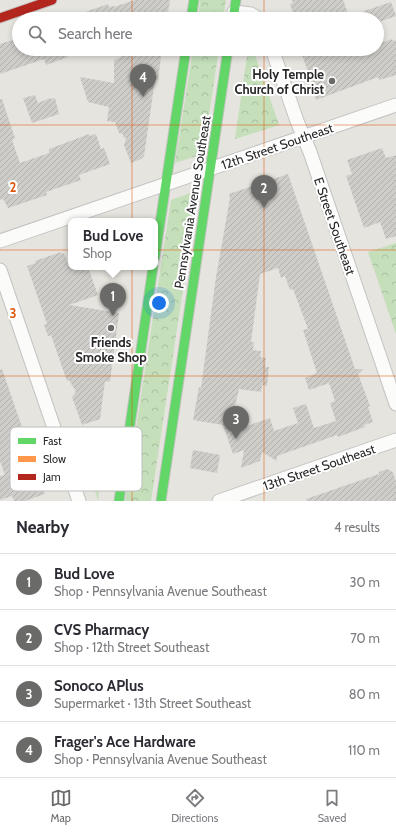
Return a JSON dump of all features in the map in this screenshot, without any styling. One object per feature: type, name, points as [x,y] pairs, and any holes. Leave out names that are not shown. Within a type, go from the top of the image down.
[{"type":"main road","points":[[17,12],[52,0]]},
{"type":"main road","points":[[192,12],[194,0]]},
{"type":"main road","points":[[0,18],[12,14]]},
{"type":"main road","points":[[158,237],[185,56]]},
{"type":"main road","name":"Pennsylvania Avenue Southeast","points":[[161,501],[227,56]]},
{"type":"main road","points":[[130,427],[153,270]]},
{"type":"main road","points":[[119,501],[120,491]]},
{"type":"street","name":"E Street Southeast","points":[[275,56],[396,404]]},
{"type":"street","name":"12th Street Southeast","points":[[0,241],[396,105]]},
{"type":"street","points":[[0,270],[54,427]]},
{"type":"street","name":"13th Street Southeast","points":[[219,501],[396,440]]},
{"type":"street","points":[[76,491],[79,501]]},
{"type":"green space","points":[[200,0],[226,0],[224,12],[199,12]]},
{"type":"green space","points":[[192,56],[218,56],[203,154],[175,163]]},
{"type":"green space","points":[[247,56],[255,56],[279,125],[235,139]]},
{"type":"green space","points":[[198,190],[151,501],[125,501],[127,491],[142,491],[142,427],[136,427],[171,200]]},
{"type":"green space","points":[[396,243],[396,334],[368,252]]},
{"type":"green space","points":[[95,491],[99,491],[98,500]]},
{"type":"building","points":[[135,0],[170,0],[168,12],[85,12],[108,4],[109,7],[114,7]]},
{"type":"building","points":[[292,0],[343,0],[348,12],[293,12],[290,4],[293,3]]},
{"type":"building","points":[[391,2],[396,16],[384,20],[384,12],[361,12]]},
{"type":"building","points":[[392,39],[393,41],[396,40],[396,75],[379,80],[378,77],[316,100],[307,77],[306,72],[308,72],[302,56],[384,56],[384,42]]},
{"type":"building","points":[[12,40],[12,56],[68,57],[46,65],[44,59],[0,74],[0,44]]},
{"type":"building","points":[[161,56],[158,80],[155,80],[144,156],[141,159],[131,163],[124,145],[126,138],[123,137],[123,134],[119,133],[115,122],[107,121],[109,107],[88,102],[80,77],[114,83],[114,60],[121,57]]},
{"type":"building","points":[[35,95],[38,103],[50,98],[55,98],[59,114],[32,123],[23,98]]},
{"type":"building","points":[[0,99],[2,99],[15,138],[12,140],[20,163],[49,153],[49,149],[89,134],[90,136],[96,134],[101,149],[104,148],[110,164],[79,175],[81,180],[46,192],[47,195],[8,208],[3,199],[0,200]]},
{"type":"building","points":[[382,148],[386,158],[396,155],[396,236],[386,239],[380,222],[364,228],[346,176],[352,174],[347,160]]},
{"type":"building","points":[[288,174],[355,369],[363,369],[358,374],[370,406],[368,407],[373,422],[364,425],[365,427],[338,437],[337,435],[277,456],[277,461],[262,452],[260,461],[241,468],[244,450],[233,454],[223,425],[193,420],[199,387],[201,388],[216,277],[230,198],[229,194]],"holes":[[[278,268],[281,278],[285,276],[290,290],[293,289],[308,329],[303,330],[317,373],[305,378],[309,390],[329,383],[335,401],[330,403],[336,421],[314,428],[306,404],[293,408],[298,423],[274,431],[270,418],[247,426],[248,420],[238,423],[234,410],[239,389],[261,392],[262,385],[267,386],[269,367],[265,367],[266,358],[260,357],[261,351],[253,350],[254,342],[251,342],[260,274]]]},
{"type":"building","points":[[61,252],[62,254],[64,253],[68,264],[68,270],[89,270],[98,295],[69,305],[119,313],[110,382],[105,381],[100,419],[82,425],[72,397],[76,392],[69,380],[67,381],[51,335],[48,336],[44,325],[47,324],[27,266],[36,263],[35,261]]},
{"type":"building","points":[[2,369],[22,427],[10,427],[10,491],[44,491],[45,494],[25,501],[14,501],[12,496],[0,500],[0,476],[5,475],[0,461],[0,370]]},
{"type":"building","points":[[193,450],[220,455],[217,473],[190,468]]},
{"type":"building","points":[[387,469],[393,472],[396,482],[396,501],[307,501],[306,499],[379,474],[379,472]]},
{"type":"traffic: fast","points":[[192,12],[194,0]]},
{"type":"traffic: fast","points":[[234,12],[236,0]]},
{"type":"traffic: fast","points":[[158,237],[185,56]]},
{"type":"traffic: fast","points":[[161,501],[227,56]]},
{"type":"traffic: fast","points":[[130,427],[153,270]]},
{"type":"traffic: fast","points":[[119,501],[120,491]]},
{"type":"traffic: jam","points":[[17,12],[52,0]]},
{"type":"traffic: jam","points":[[0,18],[12,14]]},
{"type":"place","name":"Holy Temple Church of Christ","points":[[332,81]]},
{"type":"place","name":"Frager's Ace Hardware","points":[[143,97]]},
{"type":"place","name":"CVS Pharmacy","points":[[264,208]]},
{"type":"place","name":"Bud Love","points":[[113,316]]},
{"type":"place","name":"Friends Smoke Shop","points":[[111,328]]},
{"type":"place","name":"Sonoco APlus","points":[[236,439]]}]
